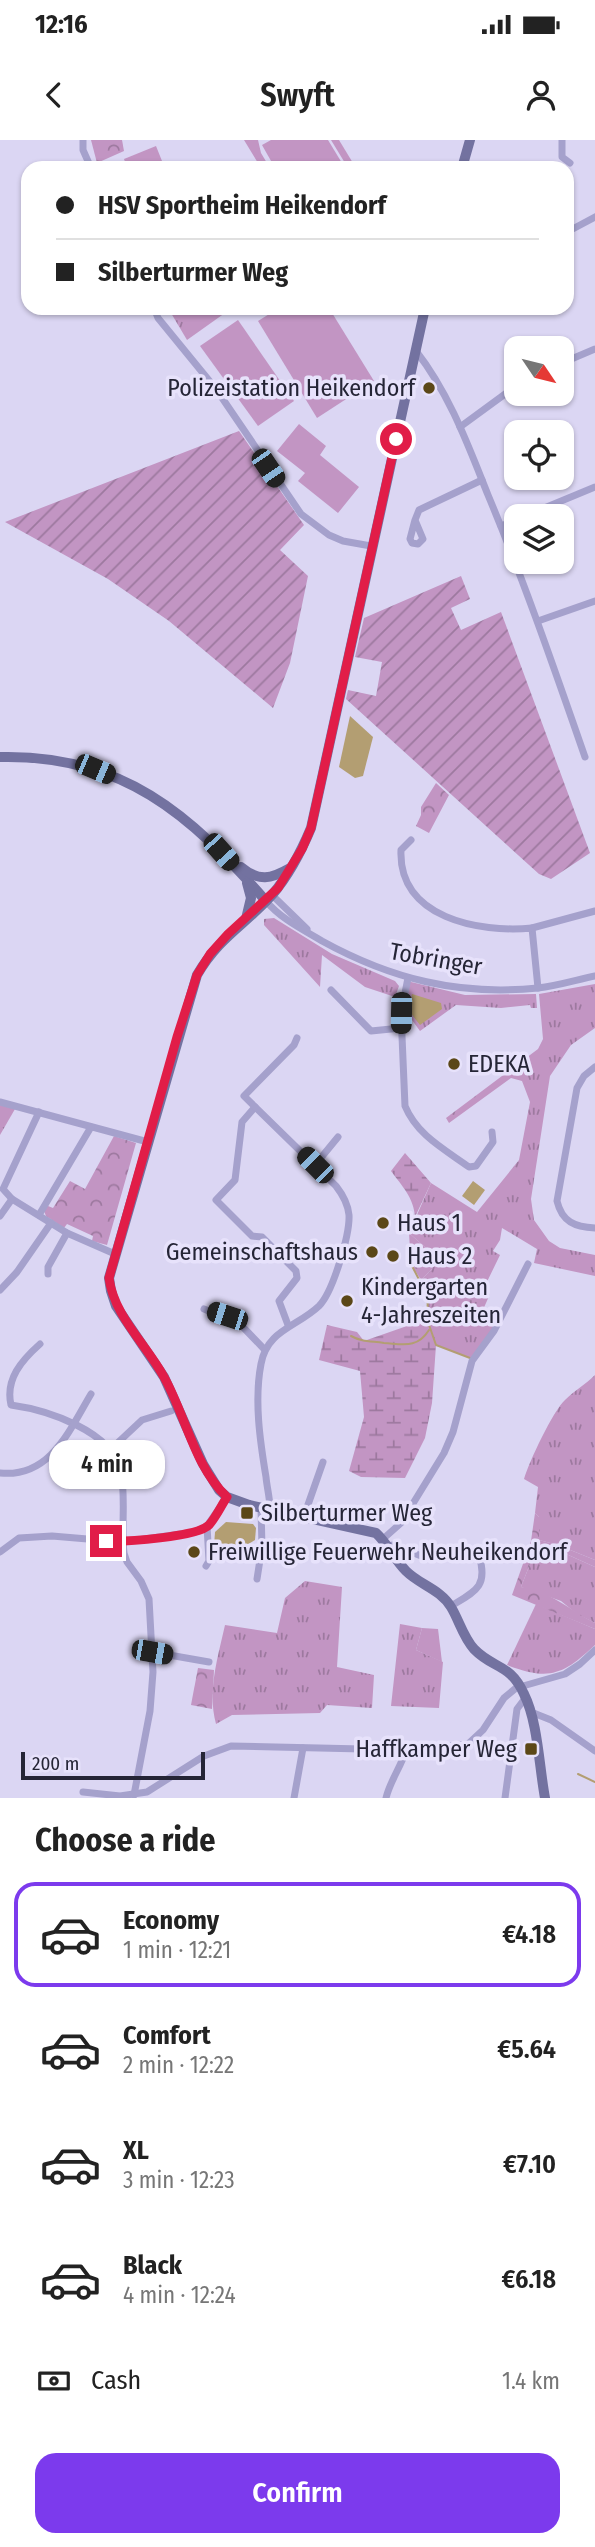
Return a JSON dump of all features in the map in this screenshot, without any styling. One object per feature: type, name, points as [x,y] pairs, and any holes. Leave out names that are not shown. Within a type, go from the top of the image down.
[{"type":"street","points":[[83,140],[83,150],[88,161]]},
{"type":"street","points":[[463,161],[470,140]]},
{"type":"street","points":[[562,140],[562,158],[567,161]]},
{"type":"street","points":[[574,228],[595,217]]},
{"type":"street","points":[[157,315],[216,389],[301,514],[329,535],[343,541],[371,546]]},
{"type":"street","points":[[424,315],[311,828],[293,866],[269,898],[210,954],[197,975],[109,1278],[116,1306],[164,1377],[211,1480],[227,1497],[365,1529],[385,1543],[407,1572],[441,1595],[451,1606],[471,1647],[508,1670],[520,1686],[531,1712],[544,1798]]},
{"type":"street","points":[[574,358],[595,349]]},
{"type":"street","points":[[416,351],[432,372],[460,427],[538,621],[585,757]]},
{"type":"street","points":[[460,427],[504,395]]},
{"type":"street","points":[[415,520],[419,510],[482,480]]},
{"type":"street","points":[[554,504],[595,487]]},
{"type":"street","points":[[538,621],[595,601]]},
{"type":"street","points":[[0,757],[30,756],[61,760],[95,769],[130,783],[180,816],[269,898]]},
{"type":"street","points":[[411,840],[401,850],[402,873],[413,892],[425,905],[444,916],[477,925],[532,928],[595,911]]},
{"type":"street","points":[[246,874],[269,879],[293,866]]},
{"type":"street","points":[[245,919],[251,895],[246,874]]},
{"type":"street","name":"Tobringer","points":[[269,898],[275,912],[318,938],[366,963],[408,978],[467,989],[538,988],[595,975]]},
{"type":"street","points":[[532,928],[538,988]]},
{"type":"street","points":[[408,978],[401,1005],[405,1106],[420,1132],[469,1167],[476,1166],[493,1142],[492,1132]]},
{"type":"street","points":[[331,990],[371,1031],[401,1028]]},
{"type":"street","points":[[257,1579],[266,1508],[259,1412],[261,1364],[265,1350],[277,1333],[318,1307],[328,1293],[348,1227],[348,1213],[342,1193],[244,1096],[294,1045],[297,1038]]},
{"type":"street","points":[[595,1067],[584,1076],[577,1088],[557,1201],[564,1217],[574,1225],[595,1228]]},
{"type":"street","points":[[0,1102],[148,1142]]},
{"type":"street","points":[[255,1107],[242,1122],[235,1180],[216,1200],[252,1236],[262,1237],[296,1270],[297,1278],[279,1301],[288,1325]]},
{"type":"street","points":[[39,1112],[3,1189],[12,1199],[67,1233],[115,1254]]},
{"type":"street","points":[[39,1215],[91,1127]]},
{"type":"street","points":[[315,1165],[338,1138]]},
{"type":"street","points":[[0,1216],[12,1199]]},
{"type":"street","points":[[0,1290],[17,1272],[51,1223]]},
{"type":"street","points":[[48,1274],[48,1267],[67,1233]]},
{"type":"street","points":[[385,1543],[401,1523],[444,1453],[453,1432],[472,1361],[501,1320],[528,1264]]},
{"type":"street","points":[[204,1309],[240,1324],[265,1350]]},
{"type":"street","points":[[40,1344],[23,1359],[13,1376],[9,1396],[11,1405],[46,1413],[73,1424],[101,1441],[117,1459],[121,1471],[123,1542],[127,1562],[141,1580],[149,1599],[152,1652],[150,1712],[134,1795]]},
{"type":"street","points":[[0,1473],[26,1471],[47,1461],[57,1451],[91,1394]]},
{"type":"street","points":[[110,1450],[142,1420],[172,1411]]},
{"type":"street","points":[[303,1516],[323,1462]]},
{"type":"street","points":[[121,1471],[149,1474]]},
{"type":"street","points":[[0,1552],[19,1538],[52,1536],[123,1542],[195,1532],[207,1527],[227,1497]]},
{"type":"street","points":[[206,1566],[209,1562],[207,1527]]},
{"type":"street","points":[[385,1543],[429,1559]]},
{"type":"street","points":[[451,1606],[474,1592],[480,1584],[484,1572],[479,1556]]},
{"type":"street","points":[[82,1793],[134,1795],[146,1792],[204,1756],[231,1746],[406,1750],[468,1744],[483,1730],[504,1698],[520,1686],[565,1674],[595,1650]]},
{"type":"street","points":[[152,1652],[209,1662]]},
{"type":"street","points":[[505,1798],[517,1709],[526,1697]]},
{"type":"street","points":[[531,1712],[551,1720],[595,1751]]},
{"type":"street","points":[[294,1798],[303,1748]]},
{"type":"street","points":[[386,1798],[389,1784],[401,1765],[406,1750]]},
{"type":"green space","points":[[91,140],[122,140],[124,151],[96,161]]},
{"type":"green space","points":[[244,140],[258,140],[266,161],[257,161]]},
{"type":"green space","points":[[271,140],[328,140],[341,161],[271,161],[262,145]]},
{"type":"green space","points":[[331,140],[339,140],[352,161],[344,161]]},
{"type":"green space","points":[[156,146],[162,161],[125,161]]},
{"type":"green space","points":[[172,315],[222,315],[187,340]]},
{"type":"green space","points":[[268,315],[333,315],[374,381],[317,418],[258,321]]},
{"type":"green space","points":[[238,320],[294,401],[258,426],[200,346]]},
{"type":"green space","points":[[299,424],[326,446],[320,455],[359,487],[338,513],[298,481],[305,473],[277,451]]},
{"type":"green space","points":[[239,431],[304,525],[280,550],[308,576],[290,663],[273,708],[169,621],[108,579],[5,522]]},
{"type":"green space","points":[[461,576],[470,599],[451,608],[461,630],[501,612],[590,853],[551,879],[539,874],[346,699],[348,690],[376,696],[382,662],[355,657],[364,618]]},
{"type":"green space","points":[[436,783],[449,795],[429,833],[416,826],[421,807]]},
{"type":"green space","points":[[274,918],[332,954],[395,981],[399,986],[395,997],[365,987],[322,955],[320,987],[264,925],[264,919]]},
{"type":"green space","points":[[407,981],[465,995],[536,994],[537,1008],[531,1008],[530,1005],[501,1008],[456,1005],[420,1031],[401,1005]]},
{"type":"green space","points":[[595,984],[595,1028],[571,1045],[550,1076],[531,1199],[534,1220],[549,1241],[560,1248],[595,1255],[595,1276],[534,1263],[537,1249],[502,1228],[500,1240],[493,1251],[500,1255],[483,1290],[490,1294],[482,1312],[500,1319],[471,1358],[436,1345],[427,1319],[428,1297],[421,1280],[432,1269],[434,1255],[409,1233],[431,1183],[477,1212],[519,1160],[530,1102],[522,1081],[511,1078],[449,1123],[446,1118],[538,1049],[543,1039],[539,994]]},
{"type":"green space","points":[[0,1105],[15,1109],[0,1135]]},
{"type":"green space","points":[[114,1136],[136,1143],[107,1245],[92,1241],[93,1236],[67,1224],[64,1228],[46,1216],[44,1211],[48,1206],[53,1208],[70,1181],[85,1189]]},
{"type":"green space","points":[[405,1153],[431,1183],[415,1217],[410,1198],[391,1171]]},
{"type":"green space","points":[[409,1233],[434,1255],[432,1269],[421,1280],[411,1264]]},
{"type":"green space","points":[[427,1319],[436,1345],[432,1403],[425,1438],[405,1478],[361,1477],[349,1471],[364,1417],[360,1371],[319,1360],[327,1325],[357,1332],[364,1341]]},
{"type":"green space","points":[[595,1375],[595,1560],[539,1540],[539,1517],[535,1513],[538,1487],[524,1479],[542,1437],[560,1406]]},
{"type":"green space","points":[[535,1513],[539,1517],[539,1540],[595,1560],[595,1567],[555,1549],[537,1546],[521,1587],[560,1602],[595,1623],[595,1629],[512,1595],[531,1541]]},
{"type":"green space","points":[[537,1546],[555,1549],[595,1567],[595,1623],[577,1614],[561,1601],[521,1587]]},
{"type":"green space","points":[[305,1581],[342,1587],[337,1667],[374,1675],[372,1708],[327,1705],[320,1713],[232,1715],[216,1724],[213,1687],[225,1625],[277,1633],[285,1598]]},
{"type":"green space","points":[[536,1604],[595,1629],[595,1645],[574,1663],[555,1672],[534,1673],[507,1665]]},
{"type":"green space","points":[[400,1624],[422,1628],[416,1650],[443,1662],[439,1708],[391,1706]]},
{"type":"green space","points":[[422,1628],[438,1629],[442,1662],[416,1650]]},
{"type":"green space","points":[[198,1668],[214,1670],[212,1709],[191,1705]]},
{"type":"shaded area","points":[[350,716],[373,737],[363,776],[355,778],[339,767]]},
{"type":"shaded area","points":[[412,994],[441,1003],[442,1009],[420,1025],[409,1011]]},
{"type":"shaded area","points":[[473,1181],[485,1190],[474,1205],[462,1196]]},
{"type":"shaded area","points":[[226,1522],[253,1524],[256,1528],[255,1540],[245,1546],[214,1546],[215,1532]]},
{"type":"waterway","points":[[411,1264],[428,1297],[427,1319],[436,1345],[470,1358]]},
{"type":"waterway","points":[[351,1336],[366,1341],[409,1344],[420,1340],[429,1330]]},
{"type":"waterway","points":[[578,1774],[595,1782]]},
{"type":"place","name":"Polizeistation Heikendorf","points":[[429,388]]},
{"type":"place","name":"EDEKA","points":[[454,1064]]},
{"type":"place","name":"Haus 1","points":[[383,1223]]},
{"type":"place","name":"Gemeinschaftshaus","points":[[372,1252]]},
{"type":"place","name":"Haus 2","points":[[393,1256]]},
{"type":"place","name":"Kindergarten 4-Jahreszeiten","points":[[347,1301]]},
{"type":"place","name":"Silberturmer Weg","points":[[247,1513]]},
{"type":"place","name":"Freiwillige Feuerwehr Neuheikendorf","points":[[194,1552]]},
{"type":"place","name":"Haffkamper Weg","points":[[531,1749]]},
{"type":"route","points":[[106,1541],[123,1542],[195,1532],[207,1527],[227,1497],[211,1480],[164,1377],[116,1306],[109,1278],[197,975],[210,954],[228,934],[278,888],[293,866],[311,828],[396,439]]}]
